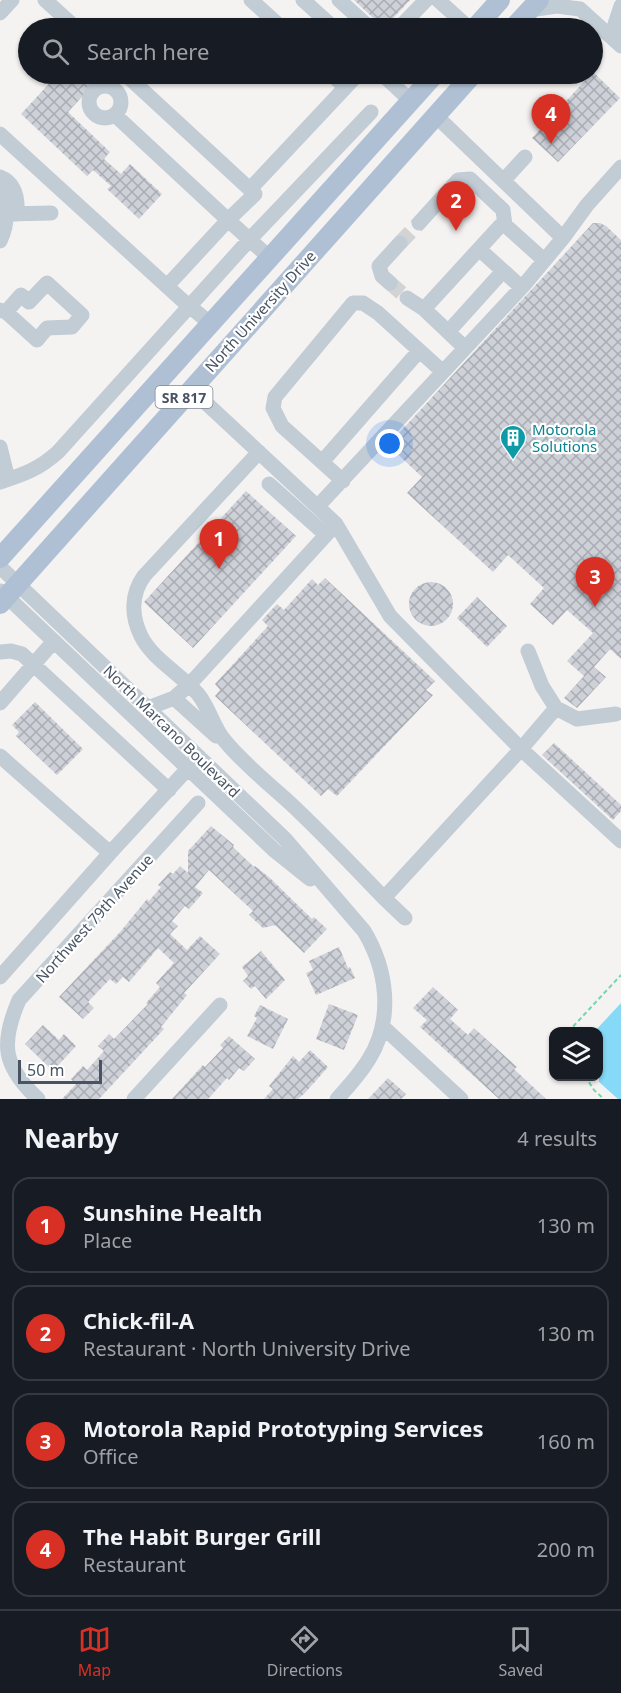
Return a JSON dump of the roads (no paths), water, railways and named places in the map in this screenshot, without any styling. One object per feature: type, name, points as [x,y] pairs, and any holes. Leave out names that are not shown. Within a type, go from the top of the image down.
[{"type":"main road","points":[[484,18],[500,0]]},
{"type":"main road","points":[[522,18],[534,5]]},
{"type":"main road","name":"North University Drive","points":[[0,558],[427,84]]},
{"type":"main road","points":[[434,84],[430,100],[435,116]]},
{"type":"main road","name":"North University Drive","points":[[6,594],[464,84]]},
{"type":"main road","points":[[411,101],[416,115],[414,138]]},
{"type":"main road","points":[[191,389],[193,367],[211,324]]},
{"type":"street","points":[[0,13],[12,0]]},
{"type":"street","points":[[45,0],[65,18]]},
{"type":"street","points":[[251,0],[271,18]]},
{"type":"street","points":[[303,0],[323,18]]},
{"type":"street","points":[[339,0],[359,18]]},
{"type":"street","points":[[409,18],[426,0]]},
{"type":"street","points":[[438,0],[458,18]]},
{"type":"street","points":[[534,5],[580,9],[594,18]]},
{"type":"street","points":[[603,24],[618,34],[620,7]]},
{"type":"street","points":[[136,84],[255,194],[167,286]]},
{"type":"street","points":[[342,84],[345,87]]},
{"type":"street","points":[[250,189],[348,84]]},
{"type":"street","points":[[393,84],[411,101]]},
{"type":"street","points":[[0,447],[4,481],[28,474],[58,452],[250,239],[371,112]]},
{"type":"street","points":[[115,115],[270,258]]},
{"type":"street","points":[[435,116],[563,238]]},
{"type":"street","points":[[0,134],[211,324]]},
{"type":"street","points":[[504,180],[525,157]]},
{"type":"street","points":[[312,502],[343,481],[521,287],[621,167]]},
{"type":"street","points":[[0,179],[12,214],[0,241]]},
{"type":"street","points":[[419,223],[458,180],[470,179],[504,210],[505,225],[544,260]]},
{"type":"street","points":[[12,214],[51,213]]},
{"type":"street","points":[[424,309],[500,226],[505,225]]},
{"type":"street","points":[[390,283],[382,276],[379,266],[400,243]]},
{"type":"street","points":[[479,249],[521,287]]},
{"type":"street","points":[[448,332],[503,271]]},
{"type":"street","points":[[47,284],[82,315],[72,327],[47,328],[37,340],[3,311],[21,296],[29,302],[47,284]]},
{"type":"street","points":[[407,298],[424,309],[465,348]]},
{"type":"street","points":[[343,481],[282,426],[273,408],[275,397],[353,303],[363,303],[378,313],[443,372]]},
{"type":"street","points":[[322,462],[419,351]]},
{"type":"street","points":[[191,389],[312,502],[325,528],[390,616],[521,749],[621,841]]},
{"type":"street","points":[[225,742],[213,723],[207,706],[141,637],[136,624],[135,592],[144,576],[259,452]]},
{"type":"street","points":[[269,484],[325,528]]},
{"type":"street","points":[[312,502],[325,528]]},
{"type":"street","points":[[148,708],[174,698],[189,685],[325,528]]},
{"type":"street","name":"North Marcano Boulevard","points":[[0,567],[6,594],[275,851],[338,902]]},
{"type":"street","name":"North Marcano Boulevard","points":[[6,594],[148,708],[285,839],[364,930],[374,946],[384,983],[385,1007],[382,1026],[370,1057],[337,1099]]},
{"type":"street","points":[[0,703],[54,641]]},
{"type":"street","points":[[0,652],[11,651],[22,654],[169,790]]},
{"type":"street","points":[[528,651],[542,686],[556,708],[577,719],[616,714]]},
{"type":"street","points":[[174,698],[225,742],[320,831],[405,918]]},
{"type":"street","points":[[384,898],[556,708]]},
{"type":"street","points":[[0,977],[188,769],[194,761],[195,754]]},
{"type":"street","points":[[0,756],[110,853]]},
{"type":"street","name":"Northwest 79th Avenue","points":[[38,1099],[18,1080],[9,1066],[5,1040],[6,1027],[19,1000],[198,803]]},
{"type":"street","points":[[134,1099],[220,1005]]},
{"type":"street","points":[[382,1026],[461,1099]]},
{"type":"water","points":[[621,1003],[621,1099],[618,1099],[599,1082],[603,1081],[603,1027],[599,1027]]},
{"type":"tunnel","points":[[400,243],[419,223]]},
{"type":"tunnel","points":[[390,283],[407,298]]},
{"type":"place","name":"The Habit Burger Grill","points":[[551,144]]},
{"type":"place","name":"Chick-fil-A","points":[[456,231]]},
{"type":"place","name":"Motorola Solutions","points":[[513,461]]},
{"type":"place","name":"Sunshine Health","points":[[219,569]]},
{"type":"place","name":"Motorola Rapid Prototyping Services","points":[[595,607]]}]
